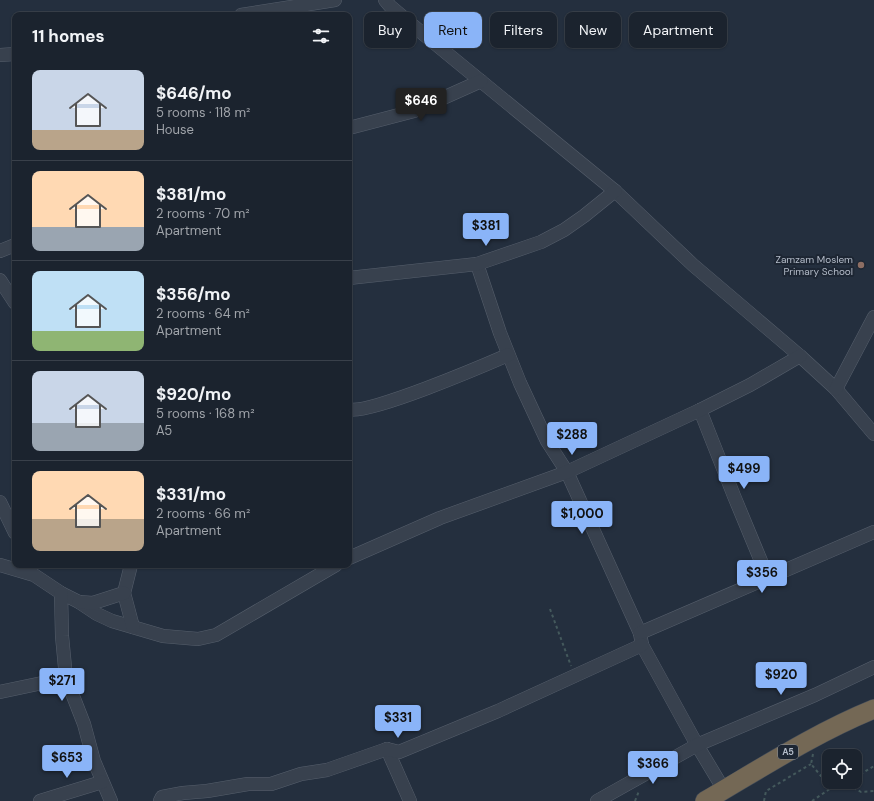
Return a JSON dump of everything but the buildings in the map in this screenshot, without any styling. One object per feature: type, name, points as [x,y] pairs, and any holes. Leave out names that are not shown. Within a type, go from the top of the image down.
[{"type":"highway","name":"A5","points":[[705,801],[847,720],[874,709]]},
{"type":"street","points":[[260,12],[335,0]]},
{"type":"street","points":[[390,2],[481,81],[615,191],[693,265],[800,356],[836,389],[873,430]]},
{"type":"street","points":[[0,55],[12,54]]},
{"type":"street","points":[[352,127],[414,111],[481,81]]},
{"type":"street","points":[[352,278],[477,264],[541,242],[564,230],[615,191]]},
{"type":"street","points":[[0,252],[12,246]]},
{"type":"street","points":[[477,264],[508,355],[547,441],[567,472],[641,639],[697,745],[724,790]]},
{"type":"street","points":[[0,280],[12,298]]},
{"type":"street","points":[[836,389],[874,317]]},
{"type":"street","points":[[352,409],[359,410],[386,403],[508,355]]},
{"type":"street","points":[[352,557],[440,518],[567,472],[700,410],[750,385],[800,356]]},
{"type":"street","points":[[700,410],[768,578]]},
{"type":"street","points":[[0,502],[12,527]]},
{"type":"street","points":[[160,801],[162,797],[183,793],[207,791],[248,784],[271,784],[301,774],[327,770],[387,749],[399,752],[498,711],[574,676],[641,639],[768,578],[874,532]]},
{"type":"street","points":[[0,565],[12,567]]},
{"type":"street","points":[[18,568],[30,570],[61,593],[112,621],[163,636],[198,639],[216,635],[331,568]]},
{"type":"street","points":[[130,568],[124,593],[133,627]]},
{"type":"street","points":[[61,593],[62,636],[66,678],[84,724],[94,761],[111,801]]},
{"type":"street","points":[[79,602],[93,603],[124,593]]},
{"type":"street","points":[[597,801],[697,745],[815,695],[874,667]]},
{"type":"street","points":[[0,692],[66,678]]},
{"type":"street","points":[[387,749],[410,801]]},
{"type":"street","points":[[40,801],[102,782]]},
{"type":"path","points":[[550,609],[574,676]]},
{"type":"path","points":[[764,801],[766,791],[810,764],[819,736]]},
{"type":"path","points":[[810,764],[822,776]]},
{"type":"path","points":[[862,773],[874,766]]},
{"type":"path","points":[[812,801],[830,789]]},
{"type":"path","points":[[856,789],[862,792],[874,791]]},
{"type":"place","name":"Zamzam Moslem Primary School","points":[[861,265]]}]
